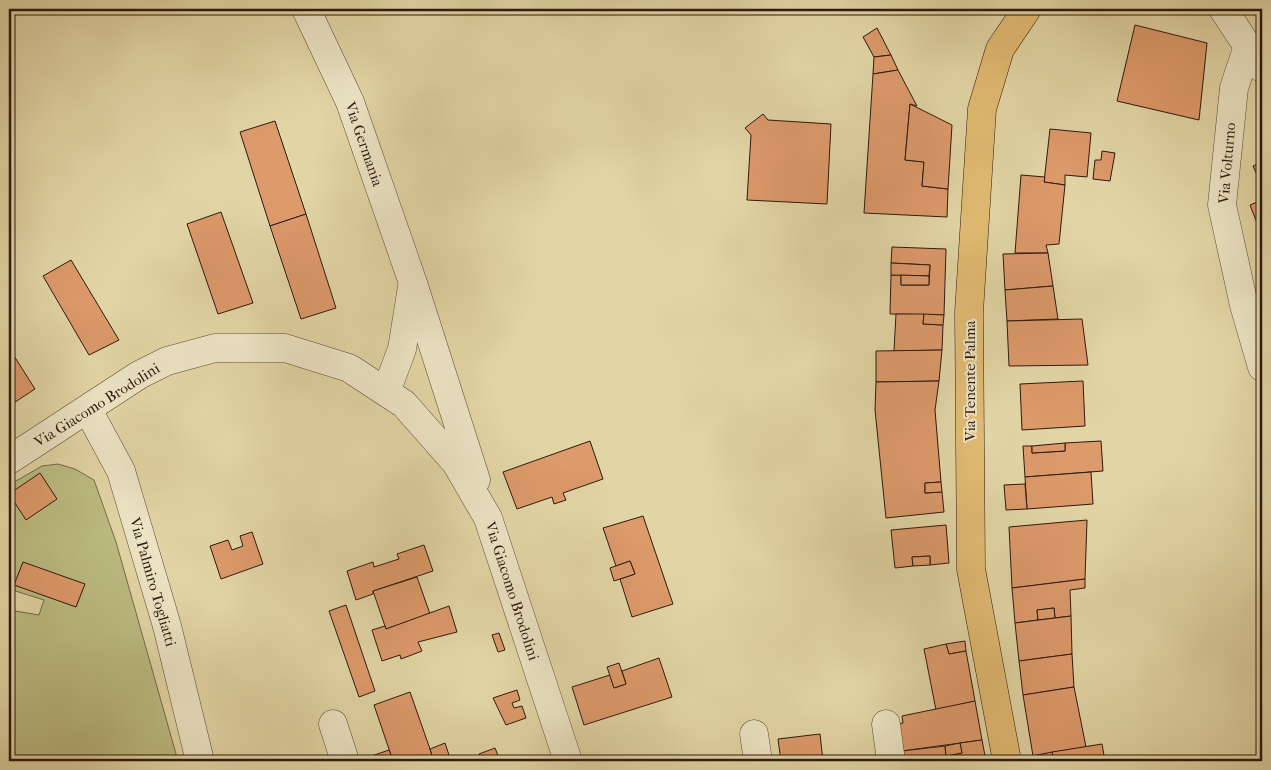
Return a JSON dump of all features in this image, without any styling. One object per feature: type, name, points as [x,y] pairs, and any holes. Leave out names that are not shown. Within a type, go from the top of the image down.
[{"type":"main road","name":"Via Tenente Palma","points":[[1008,761],[971,569],[970,312],[982,109],[1000,49],[1027,9]]},
{"type":"street","name":"Via Germania","points":[[306,9],[350,102],[413,283],[488,518]]},
{"type":"street","points":[[1223,9],[1255,57]]},
{"type":"street","name":"Via Volturno","points":[[1255,57],[1234,88],[1222,205],[1244,305],[1262,367]]},
{"type":"street","points":[[413,283],[395,398],[447,389]]},
{"type":"street","name":"Via Giacomo Brodolini","points":[[9,460],[139,375],[167,361],[215,348],[285,348],[348,368],[395,398],[456,463],[488,518],[568,761]]},
{"type":"street","name":"Via Palmiro Togliatti","points":[[88,410],[120,471],[167,626],[200,761]]},
{"type":"street","points":[[333,724],[345,761]]},
{"type":"street","points":[[886,724],[891,761]]},
{"type":"street","points":[[754,734],[758,761]]},
{"type":"green space","points":[[58,464],[75,469],[94,480],[116,542],[178,761],[9,761],[9,610],[39,615],[44,600],[9,589],[9,485],[42,466]]},
{"type":"building","points":[[1135,25],[1207,43],[1199,120],[1117,101]]},
{"type":"building","points":[[877,28],[891,55],[874,57],[863,37]]},
{"type":"building","points":[[891,55],[898,70],[873,74],[874,57]]},
{"type":"building","points":[[898,70],[917,106],[910,104],[905,160],[924,162],[922,186],[948,189],[947,217],[864,213],[873,74]]},
{"type":"building","points":[[910,104],[952,125],[948,189],[922,186],[924,162],[905,160]]},
{"type":"building","points":[[763,114],[768,120],[831,124],[827,204],[747,200],[751,135],[745,128]]},
{"type":"building","points":[[275,121],[306,214],[270,226],[240,132]]},
{"type":"building","points":[[1050,129],[1091,133],[1087,177],[1065,175],[1065,185],[1044,182]]},
{"type":"building","points":[[1102,151],[1115,153],[1110,181],[1093,179],[1095,160],[1101,160]]},
{"type":"building","points":[[1262,162],[1262,186],[1253,166]]},
{"type":"building","points":[[1021,175],[1045,177],[1044,182],[1065,185],[1059,244],[1046,245],[1048,253],[1015,253]]},
{"type":"building","points":[[1262,200],[1262,221],[1257,223],[1250,205]]},
{"type":"building","points":[[221,212],[253,303],[218,314],[187,224]]},
{"type":"building","points":[[306,214],[336,308],[301,319],[270,226]]},
{"type":"building","points":[[892,247],[946,249],[944,315],[890,314],[891,275],[901,275],[901,285],[929,285],[930,265],[891,263]]},
{"type":"building","points":[[1048,253],[1053,286],[1005,290],[1003,254]]},
{"type":"building","points":[[71,260],[119,340],[89,355],[43,276]]},
{"type":"building","points":[[891,263],[930,265],[929,276],[891,275]]},
{"type":"building","points":[[901,275],[929,276],[929,285],[901,285]]},
{"type":"building","points":[[1053,286],[1058,319],[1007,321],[1005,290]]},
{"type":"building","points":[[896,314],[924,314],[923,324],[943,325],[942,350],[894,351]]},
{"type":"building","points":[[924,314],[944,315],[943,325],[923,324]]},
{"type":"building","points":[[1082,319],[1088,365],[1009,366],[1007,321]]},
{"type":"building","points":[[9,348],[35,389],[9,406]]},
{"type":"building","points":[[942,350],[939,381],[876,382],[876,351]]},
{"type":"building","points":[[939,381],[935,410],[941,482],[925,483],[925,493],[942,492],[944,512],[886,518],[875,410],[876,382]]},
{"type":"building","points":[[1083,381],[1085,426],[1022,430],[1020,384]]},
{"type":"building","points":[[590,441],[603,479],[563,493],[566,500],[554,504],[552,497],[517,509],[503,472]]},
{"type":"building","points":[[1101,441],[1103,471],[1025,477],[1023,446],[1032,446],[1032,453],[1065,451],[1065,443]]},
{"type":"building","points":[[1065,443],[1065,451],[1032,453],[1032,446]]},
{"type":"building","points":[[1091,472],[1093,504],[1027,509],[1025,477]]},
{"type":"building","points":[[40,473],[57,499],[26,520],[9,494]]},
{"type":"building","points":[[941,482],[942,492],[925,493],[925,483]]},
{"type":"building","points":[[1025,484],[1027,509],[1006,510],[1004,485]]},
{"type":"building","points":[[643,516],[673,604],[632,617],[620,579],[635,574],[630,561],[616,566],[603,528]]},
{"type":"building","points":[[1087,520],[1085,579],[1012,588],[1009,527]]},
{"type":"building","points":[[946,525],[949,563],[930,565],[930,556],[912,557],[913,566],[895,568],[891,530]]},
{"type":"building","points":[[252,532],[263,564],[221,579],[210,546],[228,540],[232,550],[243,546],[240,536]]},
{"type":"building","points":[[424,545],[433,571],[373,591],[373,594],[356,600],[347,571],[373,562],[374,567],[399,559],[397,554]]},
{"type":"building","points":[[930,556],[930,565],[913,566],[912,557]]},
{"type":"building","points":[[630,561],[635,574],[614,581],[610,568]]},
{"type":"building","points":[[23,562],[85,584],[76,607],[14,585]]},
{"type":"building","points":[[417,577],[430,614],[386,629],[373,591]]},
{"type":"building","points":[[1085,579],[1085,588],[1070,590],[1071,616],[1055,618],[1054,608],[1037,610],[1038,620],[1015,623],[1012,588]]},
{"type":"building","points":[[346,605],[375,691],[359,697],[329,611]]},
{"type":"building","points":[[449,606],[457,632],[418,642],[422,651],[401,659],[400,655],[382,661],[372,630],[385,626],[386,629]]},
{"type":"building","points":[[1054,608],[1055,618],[1038,620],[1037,610]]},
{"type":"building","points":[[1071,616],[1072,654],[1019,661],[1015,623]]},
{"type":"building","points":[[499,633],[505,650],[498,652],[492,635]]},
{"type":"building","points":[[965,641],[966,651],[949,654],[946,644]]},
{"type":"building","points":[[946,644],[949,654],[966,651],[975,701],[936,710],[924,649]]},
{"type":"building","points":[[1072,654],[1074,687],[1023,695],[1019,661]]},
{"type":"building","points":[[659,658],[672,697],[584,725],[572,687],[610,675],[614,688],[626,684],[622,671]]},
{"type":"building","points":[[619,663],[626,684],[614,688],[607,667]]},
{"type":"building","points":[[1074,687],[1086,747],[1033,756],[1023,695]]},
{"type":"building","points":[[517,690],[520,700],[512,703],[514,708],[522,706],[526,718],[506,725],[493,698]]},
{"type":"building","points":[[410,692],[434,761],[393,761],[374,705]]},
{"type":"building","points":[[975,701],[982,740],[902,751],[897,724],[903,723],[902,716]]},
{"type":"building","points":[[820,734],[823,761],[781,761],[778,739]]},
{"type":"building","points":[[982,740],[986,761],[904,761],[902,751],[945,746],[946,756],[962,753],[960,743]]},
{"type":"building","points":[[445,743],[451,761],[434,761],[430,749]]},
{"type":"building","points":[[960,743],[962,753],[946,756],[945,746]]},
{"type":"building","points":[[1102,744],[1105,761],[1054,761],[1052,752]]},
{"type":"building","points":[[495,748],[499,758],[481,761],[479,754]]},
{"type":"building","points":[[389,750],[393,760],[360,761],[360,760]]},
{"type":"building","points":[[1052,752],[1054,761],[1034,761],[1033,756]]}]
